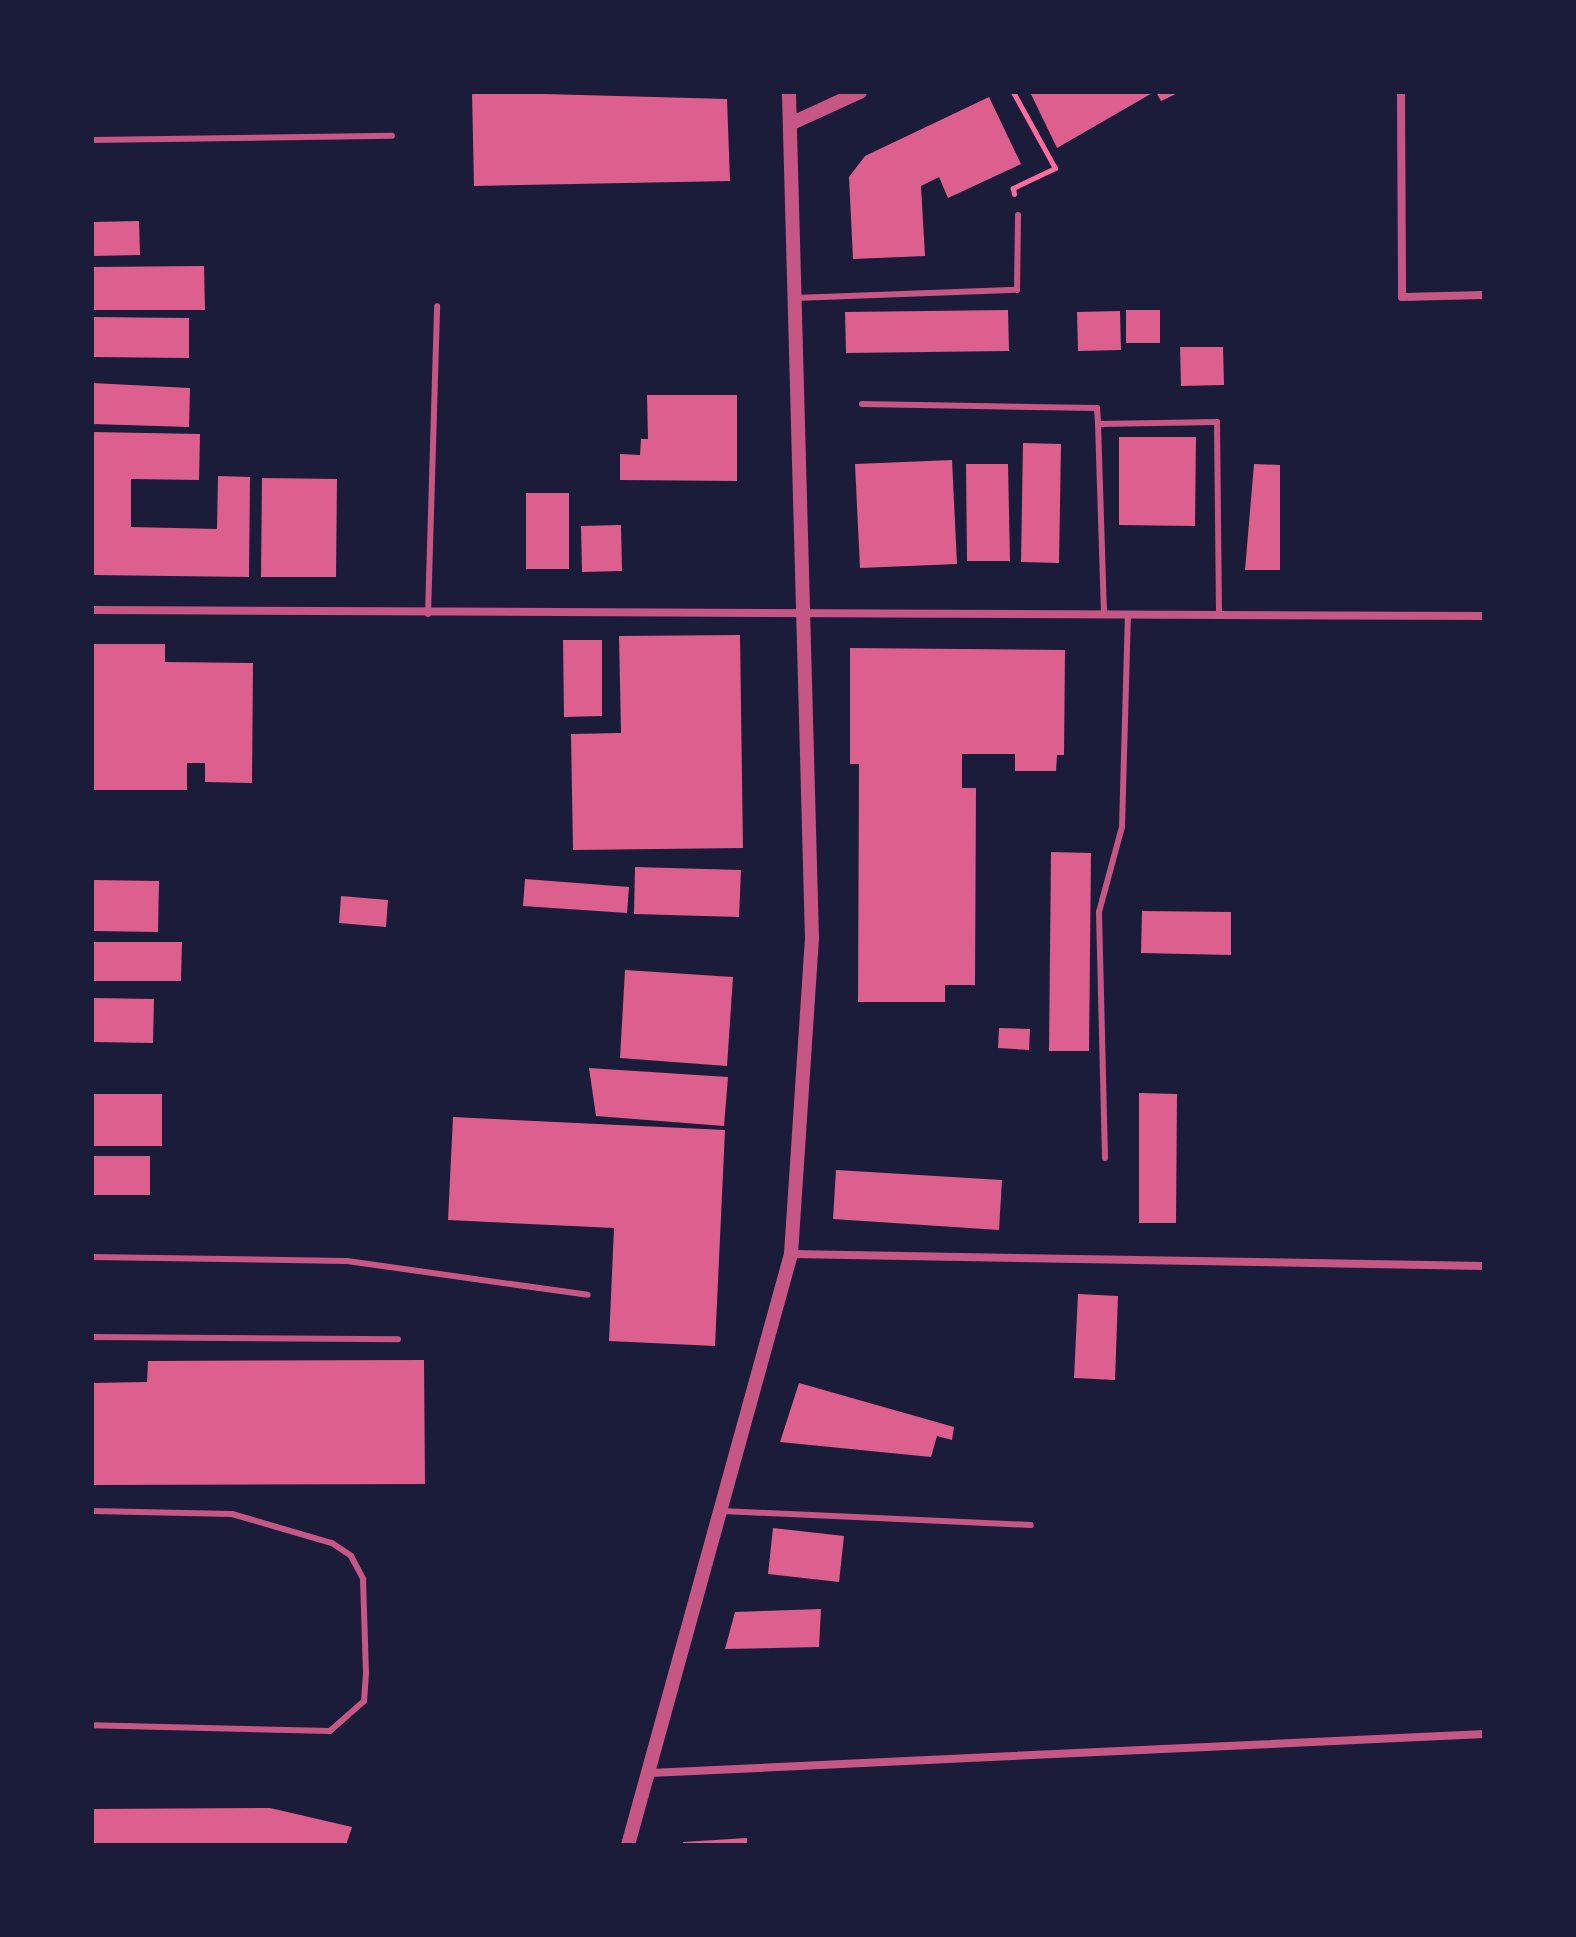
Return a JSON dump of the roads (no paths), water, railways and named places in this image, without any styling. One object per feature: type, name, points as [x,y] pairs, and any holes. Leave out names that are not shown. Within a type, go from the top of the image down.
[{"type":"street","points":[[628,1845],[791,1254],[812,939],[789,92]]},
{"type":"street","points":[[790,124],[860,92]]},
{"type":"street","points":[[1401,92],[1402,297],[1484,295]]},
{"type":"street","points":[[92,610],[428,614],[803,611],[1484,616]]},
{"type":"street","points":[[791,1254],[1484,1266]]},
{"type":"street","points":[[650,1773],[1484,1734]]},
{"type":"lane","points":[[92,140],[392,136]]},
{"type":"lane","points":[[795,298],[1017,290],[1018,215]]},
{"type":"lane","points":[[428,614],[437,306]]},
{"type":"lane","points":[[862,404],[1097,408],[1104,614]]},
{"type":"lane","points":[[1098,424],[1217,422],[1219,614]]},
{"type":"lane","points":[[1105,1158],[1099,912],[1122,827],[1128,614]]},
{"type":"lane","points":[[92,1257],[347,1261],[588,1295]]},
{"type":"lane","points":[[92,1337],[398,1339]]},
{"type":"lane","points":[[92,1511],[232,1514],[332,1543],[351,1556],[363,1579],[366,1673],[364,1701],[330,1731],[92,1725]]},
{"type":"lane","points":[[721,1511],[1031,1525]]}]
